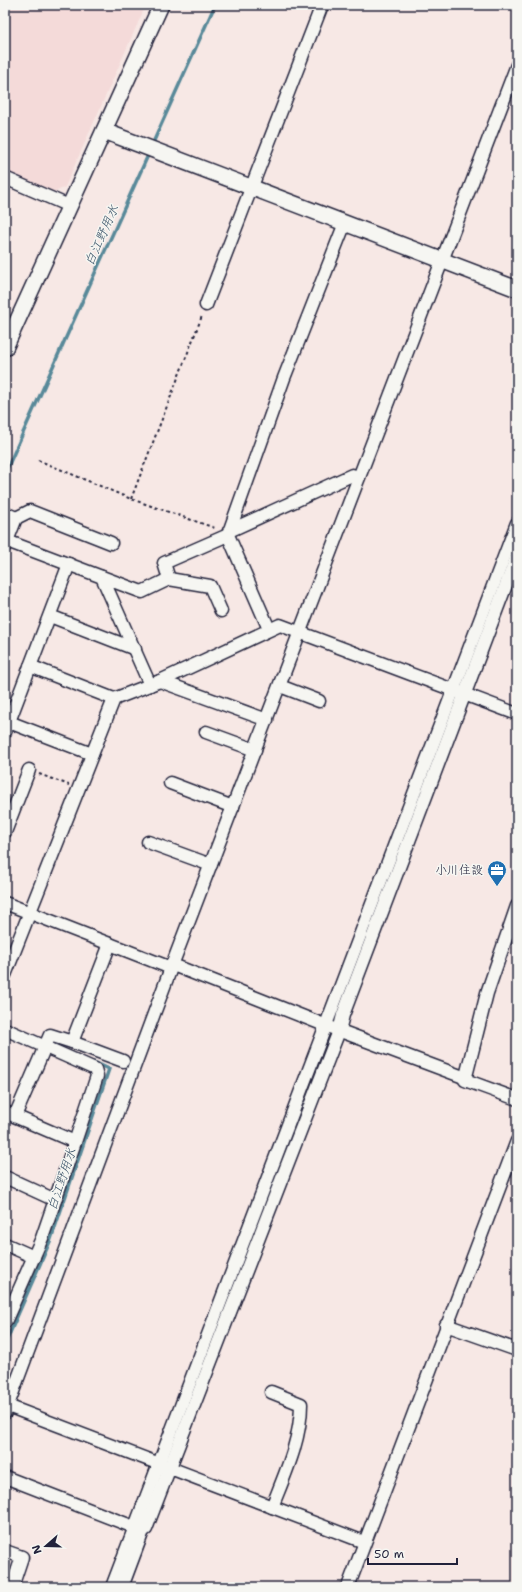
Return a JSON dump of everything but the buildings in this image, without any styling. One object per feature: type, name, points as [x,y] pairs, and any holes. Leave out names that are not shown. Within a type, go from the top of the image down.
[{"type":"street","points":[[5,348],[161,5]]},
{"type":"street","points":[[206,305],[322,5]]},
{"type":"street","points":[[364,1542],[164,1465],[6,1408],[172,967],[517,65]]},
{"type":"street","points":[[104,131],[442,259],[517,289]]},
{"type":"street","points":[[5,178],[69,206]]},
{"type":"street","points":[[269,629],[228,533],[284,378],[345,223]]},
{"type":"street","points":[[170,579],[164,563],[352,476],[360,477]]},
{"type":"street","points":[[111,543],[30,510],[11,515],[6,543],[69,564],[142,592],[170,579],[210,586],[221,612]]},
{"type":"street","points":[[122,1587],[164,1465],[332,1028],[453,689],[517,523]]},
{"type":"street","points":[[332,1028],[382,912],[517,556]]},
{"type":"street","points":[[69,564],[7,727],[92,754]]},
{"type":"street","points":[[102,577],[135,649],[155,683],[267,720]]},
{"type":"street","points":[[50,616],[135,649]]},
{"type":"street","points":[[30,666],[114,699],[155,683],[280,625],[301,631],[517,714]]},
{"type":"street","points":[[280,686],[320,700]]},
{"type":"street","points":[[5,975],[114,699]]},
{"type":"street","points":[[206,732],[255,750]]},
{"type":"street","points":[[5,832],[29,770]]},
{"type":"street","points":[[170,783],[233,807]]},
{"type":"street","points":[[148,842],[211,865]]},
{"type":"street","points":[[5,903],[466,1078],[466,1080],[517,1100]]},
{"type":"street","points":[[466,1078],[487,993],[517,906]]},
{"type":"street","points":[[72,1042],[110,944]]},
{"type":"street","points":[[5,1029],[95,1069],[97,1076],[34,1257],[6,1316]]},
{"type":"street","points":[[75,1142],[10,1114],[45,1048],[50,1035],[124,1061]]},
{"type":"street","points":[[348,1587],[517,1141]]},
{"type":"street","points":[[5,1177],[55,1200]]},
{"type":"street","points":[[5,1244],[34,1257]]},
{"type":"street","points":[[446,1325],[517,1350]]},
{"type":"street","points":[[271,1392],[300,1404],[301,1410],[296,1443],[272,1507]]},
{"type":"street","points":[[112,1587],[134,1527],[164,1465]]},
{"type":"street","points":[[5,1477],[134,1527]]},
{"type":"street","points":[[5,1551],[22,1558],[13,1584],[14,1587]]},
{"type":"path","points":[[131,499],[206,305]]},
{"type":"path","points":[[38,460],[131,499],[228,533]]},
{"type":"path","points":[[29,770],[79,788]]},
{"type":"shaded area","points":[[5,5],[146,5],[65,187],[53,193],[5,171]]},
{"type":"waterway","name":"白江野用水","points":[[152,145],[215,5]]},
{"type":"waterway","name":"白江野用水","points":[[5,473],[149,153]]},
{"type":"waterway","name":"白江野用水","points":[[5,1344],[51,1239],[109,1069],[94,1062]]},
{"type":"place","name":"小川住設","points":[[497,887]]}]
